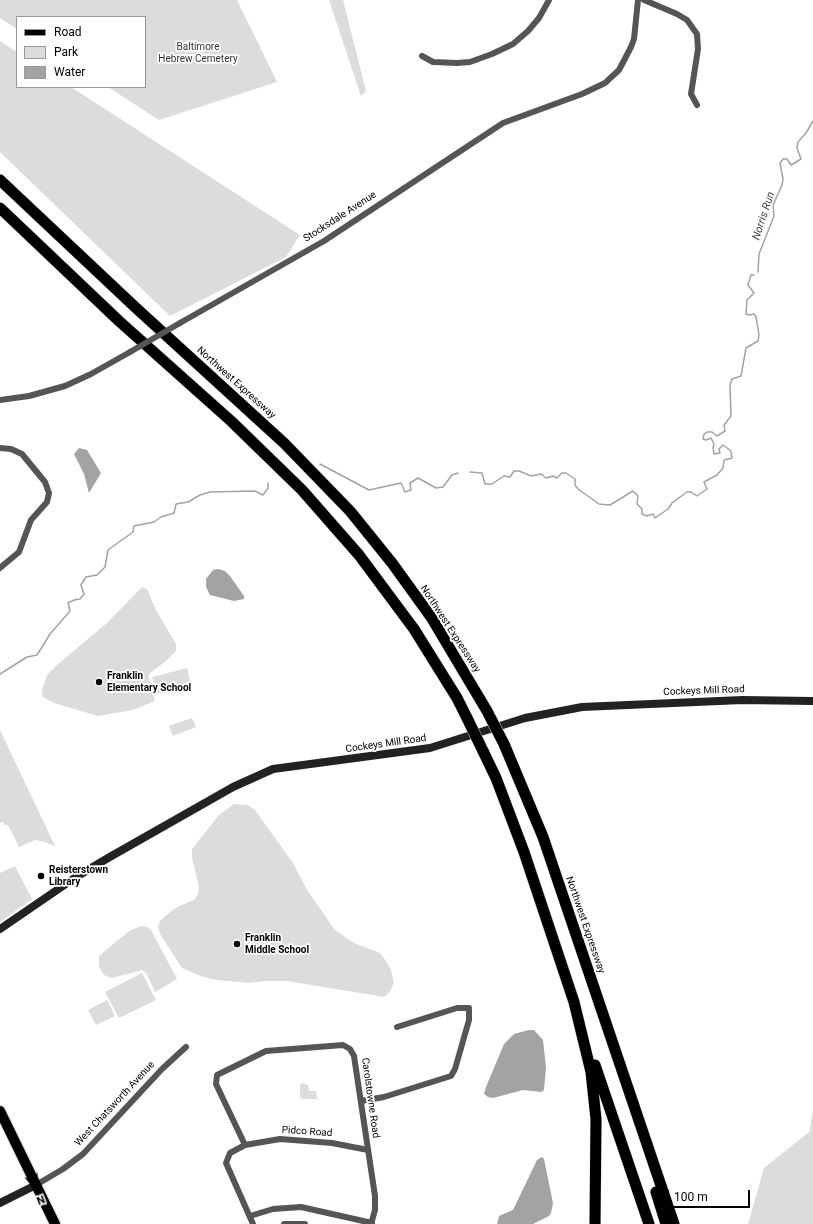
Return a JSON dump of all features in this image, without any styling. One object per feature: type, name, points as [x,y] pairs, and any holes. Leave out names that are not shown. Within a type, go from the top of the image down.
[{"type":"highway","name":"Northwest Expressway","points":[[0,180],[135,307],[284,443],[350,511],[392,563],[431,617],[487,711],[504,744],[543,837],[614,1048],[634,1100],[674,1224]]},
{"type":"highway","points":[[0,208],[125,326],[242,431],[312,500],[359,555],[414,629],[457,698],[496,778],[524,852],[649,1224]]},
{"type":"highway","points":[[574,1002],[595,1094],[596,1145],[594,1224]]},
{"type":"highway","points":[[614,1048],[666,1224]]},
{"type":"main road","points":[[0,1111],[55,1224]]},
{"type":"street","points":[[422,56],[433,62],[457,63],[470,62],[492,54],[513,44],[528,31],[540,18],[549,0]]},
{"type":"street","name":"Stocksdale Avenue","points":[[0,400],[29,396],[65,386],[91,374],[324,241],[503,123],[582,94],[605,83],[619,70],[631,47],[634,39],[638,0]]},
{"type":"street","points":[[644,0],[677,14],[687,20],[697,34],[698,49],[690,94],[697,105]]},
{"type":"street","points":[[0,448],[11,449],[22,454],[45,482],[49,493],[47,502],[31,520],[19,552],[0,568]]},
{"type":"street","name":"Cockeys Mill Road","points":[[0,929],[55,891],[108,858],[232,787],[273,769],[429,748],[525,718],[582,707],[742,700],[813,701]]},
{"type":"street","points":[[361,1101],[384,1097],[451,1076],[455,1069],[469,1020],[470,1008],[457,1008],[396,1027]]},
{"type":"street","name":"Carolstowne Road","points":[[245,1145],[216,1084],[216,1079],[221,1072],[262,1052],[271,1050],[343,1045],[347,1047],[354,1056],[376,1202],[371,1223]]},
{"type":"street","name":"West Chatsworth Avenue","points":[[36,1185],[63,1170],[83,1154],[162,1069],[186,1047]]},
{"type":"street","name":"Pidco Road","points":[[245,1145],[280,1139],[332,1143],[368,1150]]},
{"type":"street","points":[[245,1145],[230,1153],[226,1163],[253,1224]]},
{"type":"street","points":[[0,1203],[36,1185]]},
{"type":"street","points":[[250,1216],[273,1209],[301,1207],[371,1223]]},
{"type":"street","points":[[284,1224],[305,1224]]},
{"type":"green space","name":"Baltimore Hebrew Cemetery","points":[[0,0],[237,0],[277,82],[159,120],[110,88],[146,88],[146,16],[16,16],[16,28],[0,18]]},
{"type":"green space","points":[[329,0],[343,0],[366,91],[361,96]]},
{"type":"green space","points":[[0,41],[16,51],[16,88],[73,88],[300,235],[286,257],[170,316],[0,152]]},
{"type":"green space","points":[[142,587],[147,589],[156,610],[176,644],[176,651],[149,674],[155,701],[133,710],[98,716],[54,703],[43,697],[42,690],[47,675],[107,623]]},
{"type":"green space","points":[[187,668],[191,685],[157,694],[152,677]]},
{"type":"green space","points":[[192,718],[196,727],[173,736],[169,726]]},
{"type":"green space","points":[[0,730],[55,846],[35,840],[19,847],[8,825],[5,825],[3,822],[0,823]]},
{"type":"green space","points":[[234,804],[248,805],[255,810],[293,863],[307,890],[335,930],[354,943],[380,953],[391,970],[394,983],[389,993],[384,997],[287,981],[249,983],[217,980],[203,977],[182,968],[160,934],[158,926],[160,921],[169,913],[177,907],[194,900],[198,894],[199,887],[192,858],[192,849],[219,815]]},
{"type":"green space","points":[[15,866],[32,899],[0,922],[0,873]]},
{"type":"green space","points":[[141,926],[147,927],[151,930],[177,979],[155,992],[147,974],[142,970],[112,978],[104,975],[99,967],[99,956],[129,931]]},
{"type":"green space","points":[[142,973],[156,1000],[119,1018],[105,992]]},
{"type":"green space","points":[[107,1000],[115,1016],[96,1025],[88,1010]]},
{"type":"green space","points":[[302,1083],[308,1085],[309,1091],[316,1091],[317,1099],[302,1099],[300,1097],[300,1085]]},
{"type":"green space","points":[[813,1111],[813,1224],[748,1224],[764,1168],[809,1132]]},
{"type":"water","points":[[79,448],[87,450],[101,473],[89,493],[84,474],[74,454]]},
{"type":"water","points":[[218,569],[225,571],[230,576],[244,596],[244,599],[234,601],[210,595],[206,587],[206,579],[213,570]]},
{"type":"water","points":[[534,1030],[543,1040],[546,1067],[544,1090],[541,1092],[523,1090],[493,1098],[488,1097],[484,1094],[486,1087],[504,1044],[514,1034]]},
{"type":"water","points":[[542,1157],[544,1159],[553,1203],[549,1216],[533,1224],[497,1224],[499,1216],[513,1210],[537,1160]]},
{"type":"waterway","name":"Norris Run","points":[[758,272],[759,254],[774,216],[773,205],[782,185],[783,179],[780,163],[783,159],[787,159],[791,165],[801,159],[797,148],[798,142],[806,133],[813,121]]},
{"type":"waterway","points":[[470,472],[482,473],[485,484],[492,484],[504,476],[510,477],[514,471],[519,471],[531,476],[541,474],[546,478],[553,476],[557,478],[562,473],[566,473],[575,479],[575,485],[578,489],[599,504],[610,505],[633,491],[638,496],[637,504],[642,509],[642,514],[647,516],[653,514],[655,518],[668,509],[672,503],[687,492],[691,492],[697,496],[707,489],[704,482],[717,475],[723,468],[724,460],[732,458],[731,451],[723,445],[719,449],[720,453],[714,454],[714,444],[711,438],[706,440],[703,439],[704,434],[707,432],[712,432],[717,436],[725,431],[724,425],[731,416],[730,385],[732,379],[741,376],[746,348],[758,341],[759,335],[756,317],[754,314],[746,314],[747,300],[754,293],[748,285],[751,275],[754,275]]},
{"type":"waterway","points":[[320,464],[369,490],[401,483],[405,492],[411,490],[410,483],[418,478],[436,488],[443,487],[452,475],[458,473]]},
{"type":"waterway","name":"Norris Run","points":[[0,674],[27,657],[37,655],[50,634],[70,611],[68,603],[80,599],[84,594],[81,585],[86,577],[97,575],[105,567],[108,550],[133,532],[134,526],[154,522],[161,517],[174,513],[176,504],[188,502],[200,495],[210,492],[255,491],[263,495],[268,488],[268,483]]},
{"type":"place","name":"Franklin Elementary School","points":[[99,682]]},
{"type":"place","name":"Reisterstown Library","points":[[41,876]]},
{"type":"place","name":"Franklin Middle School","points":[[237,944]]}]
